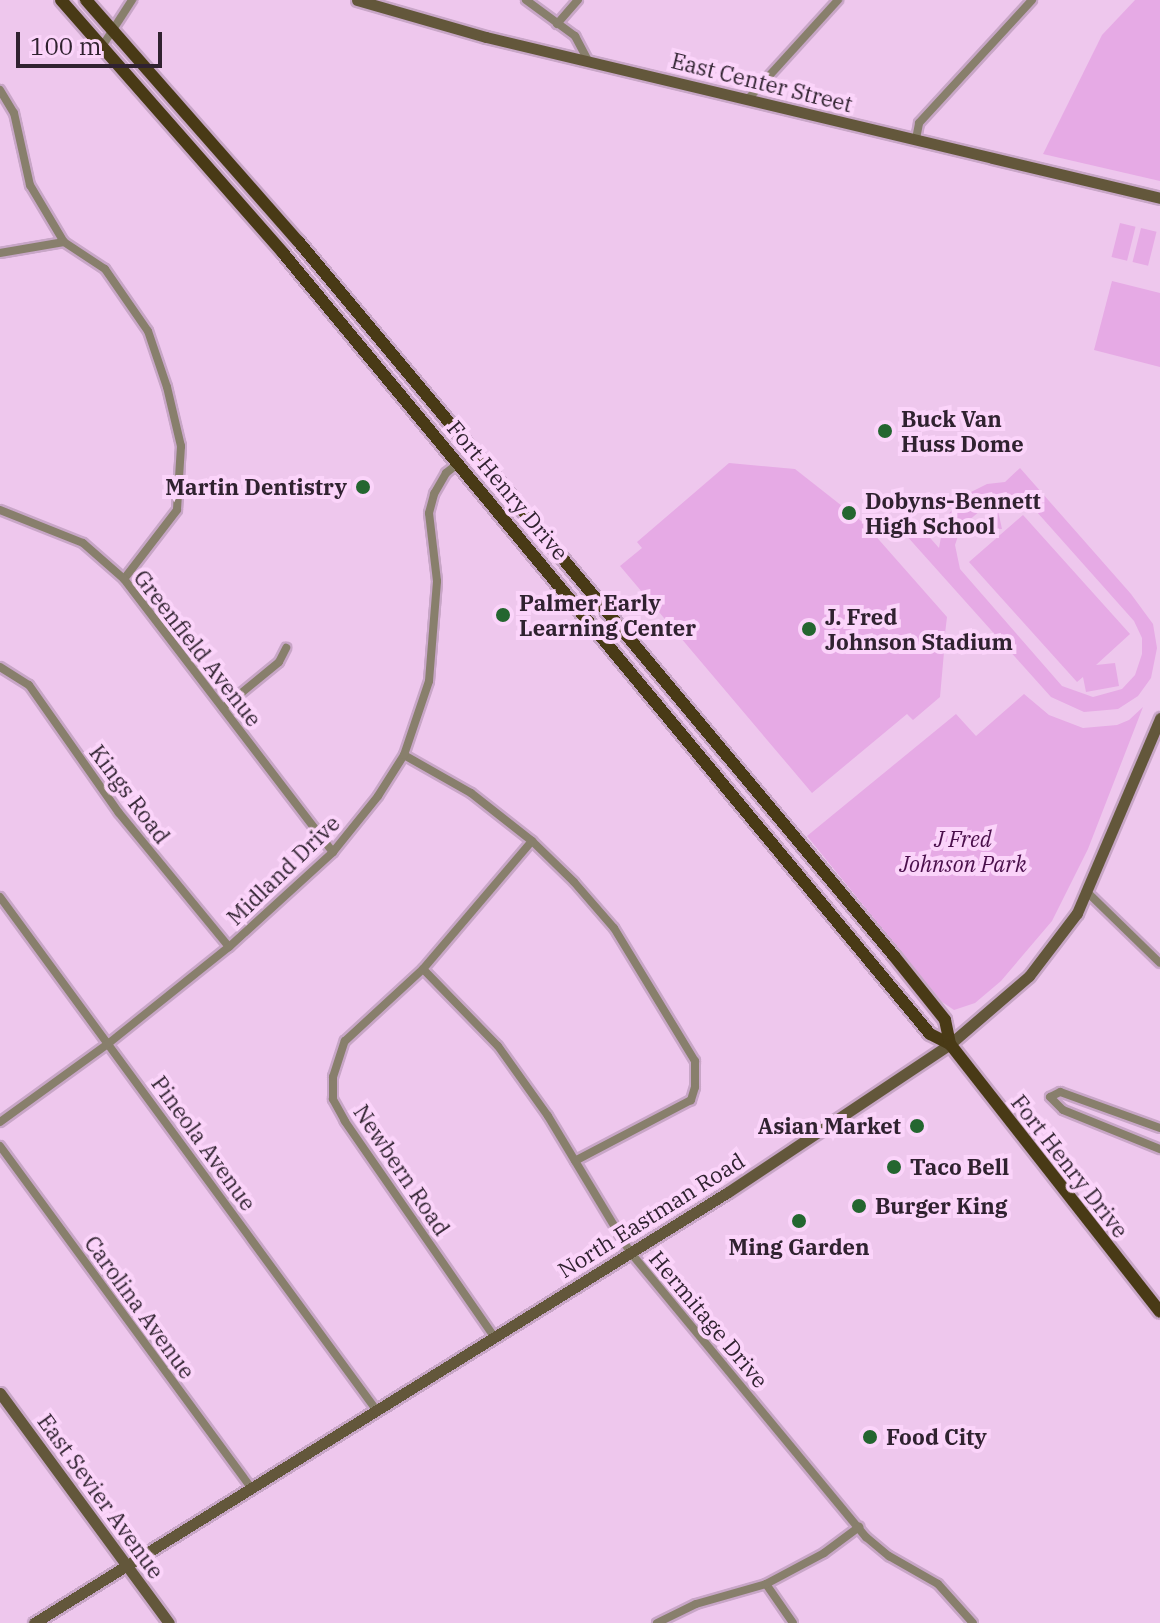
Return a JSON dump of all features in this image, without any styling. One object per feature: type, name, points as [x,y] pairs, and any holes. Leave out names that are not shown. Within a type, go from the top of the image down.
[{"type":"main road","name":"Fort Henry Drive","points":[[61,0],[103,45],[459,463],[930,1034],[950,1044]]},
{"type":"main road","name":"Fort Henry Drive","points":[[86,0],[298,241],[894,956],[945,1020],[950,1044],[1160,1312]]},
{"type":"main road","name":"East Center Street","points":[[357,0],[486,37],[1160,198]]},
{"type":"main road","name":"North Eastman Road","points":[[34,1623],[495,1338],[950,1044],[1040,964],[1088,893],[1160,718]]},
{"type":"main road","name":"East Sevier Avenue","points":[[0,1393],[169,1623]]},
{"type":"street","points":[[103,45],[132,0]]},
{"type":"street","points":[[526,0],[575,36],[588,60]]},
{"type":"street","points":[[557,24],[578,0]]},
{"type":"street","points":[[748,99],[838,0]]},
{"type":"street","points":[[916,139],[919,123],[1032,0]]},
{"type":"street","points":[[0,90],[14,113],[30,185],[64,242],[105,269],[148,331],[181,446],[177,510],[124,579]]},
{"type":"street","points":[[0,253],[64,242]]},
{"type":"street","name":"Midland Drive","points":[[0,1122],[109,1043],[229,947],[333,852],[378,796],[404,755],[429,681],[437,581],[429,513],[434,494],[446,473],[459,463]]},
{"type":"street","name":"Greenfield Avenue","points":[[0,510],[83,543],[124,579],[333,852]]},
{"type":"street","points":[[223,708],[279,662],[286,648]]},
{"type":"street","name":"Kings Road","points":[[0,667],[29,685],[119,813],[229,947]]},
{"type":"street","points":[[404,755],[471,793],[532,841],[614,928],[695,1061],[695,1087],[691,1100],[575,1161]]},
{"type":"street","name":"Newbern Road","points":[[495,1338],[345,1121],[333,1099],[335,1067],[345,1041],[423,969],[532,841]]},
{"type":"street","points":[[1088,893],[1160,963]]},
{"type":"street","name":"Pineola Avenue","points":[[0,897],[377,1411]]},
{"type":"street","name":"Hermitage Drive","points":[[423,969],[498,1046],[575,1161],[630,1252],[859,1527],[889,1556],[938,1584],[973,1623]]},
{"type":"street","points":[[1160,1128],[1060,1092],[1050,1097],[1063,1110],[1160,1149]]},
{"type":"street","name":"Carolina Avenue","points":[[0,1146],[252,1489]]},
{"type":"street","points":[[657,1623],[696,1604],[766,1584],[824,1553],[859,1527]]},
{"type":"street","points":[[766,1584],[793,1623]]},
{"type":"green space","points":[[1135,0],[1160,0],[1160,181],[1043,154],[1102,35]]},
{"type":"green space","points":[[1120,223],[1136,227],[1127,261],[1112,257]]},
{"type":"green space","points":[[1141,228],[1157,232],[1148,266],[1133,262]]},
{"type":"green space","points":[[1112,281],[1160,293],[1160,367],[1094,350]]},
{"type":"green space","name":"J. Fred Johnson Stadium","points":[[729,463],[795,469],[865,524],[947,617],[944,642],[939,646],[944,652],[940,697],[913,720],[907,714],[812,793],[620,566],[642,548],[637,542]]},
{"type":"green space","points":[[1020,468],[1131,594],[1153,624],[1157,648],[1151,678],[1138,696],[1118,709],[1084,712],[1051,697],[905,534],[917,523],[939,548],[944,520],[963,496],[987,484],[1005,482]],"holes":[[[1006,499],[1036,511],[1134,621],[1142,638],[1142,654],[1135,675],[1122,689],[1093,697],[1062,686],[960,569],[955,545],[961,527],[987,505]]]},
{"type":"green space","points":[[998,511],[1002,529],[970,530],[969,526]]},
{"type":"green space","points":[[1023,515],[1130,634],[1096,665],[1115,663],[1119,686],[1086,692],[1083,677],[1077,682],[969,562]]},
{"type":"green space","name":"J Fred Johnson Park","points":[[1024,694],[1049,715],[1083,728],[1117,725],[1129,720],[1143,707],[1088,849],[1052,921],[1001,981],[975,1003],[954,1010],[942,1002],[807,836],[956,714],[976,736]]},
{"type":"place","name":"Buck Van Huss Dome","points":[[885,431]]},
{"type":"place","name":"Martin Dentistry","points":[[363,487]]},
{"type":"place","name":"Dobyns-Bennett High School","points":[[849,513]]},
{"type":"place","name":"Palmer Early Learning Center","points":[[503,615]]},
{"type":"place","name":"J. Fred Johnson Stadium","points":[[809,629]]},
{"type":"place","name":"Asian Market","points":[[917,1126]]},
{"type":"place","name":"Taco Bell","points":[[894,1167]]},
{"type":"place","name":"Burger King","points":[[859,1206]]},
{"type":"place","name":"Ming Garden","points":[[799,1221]]},
{"type":"place","name":"Food City","points":[[870,1437]]}]
